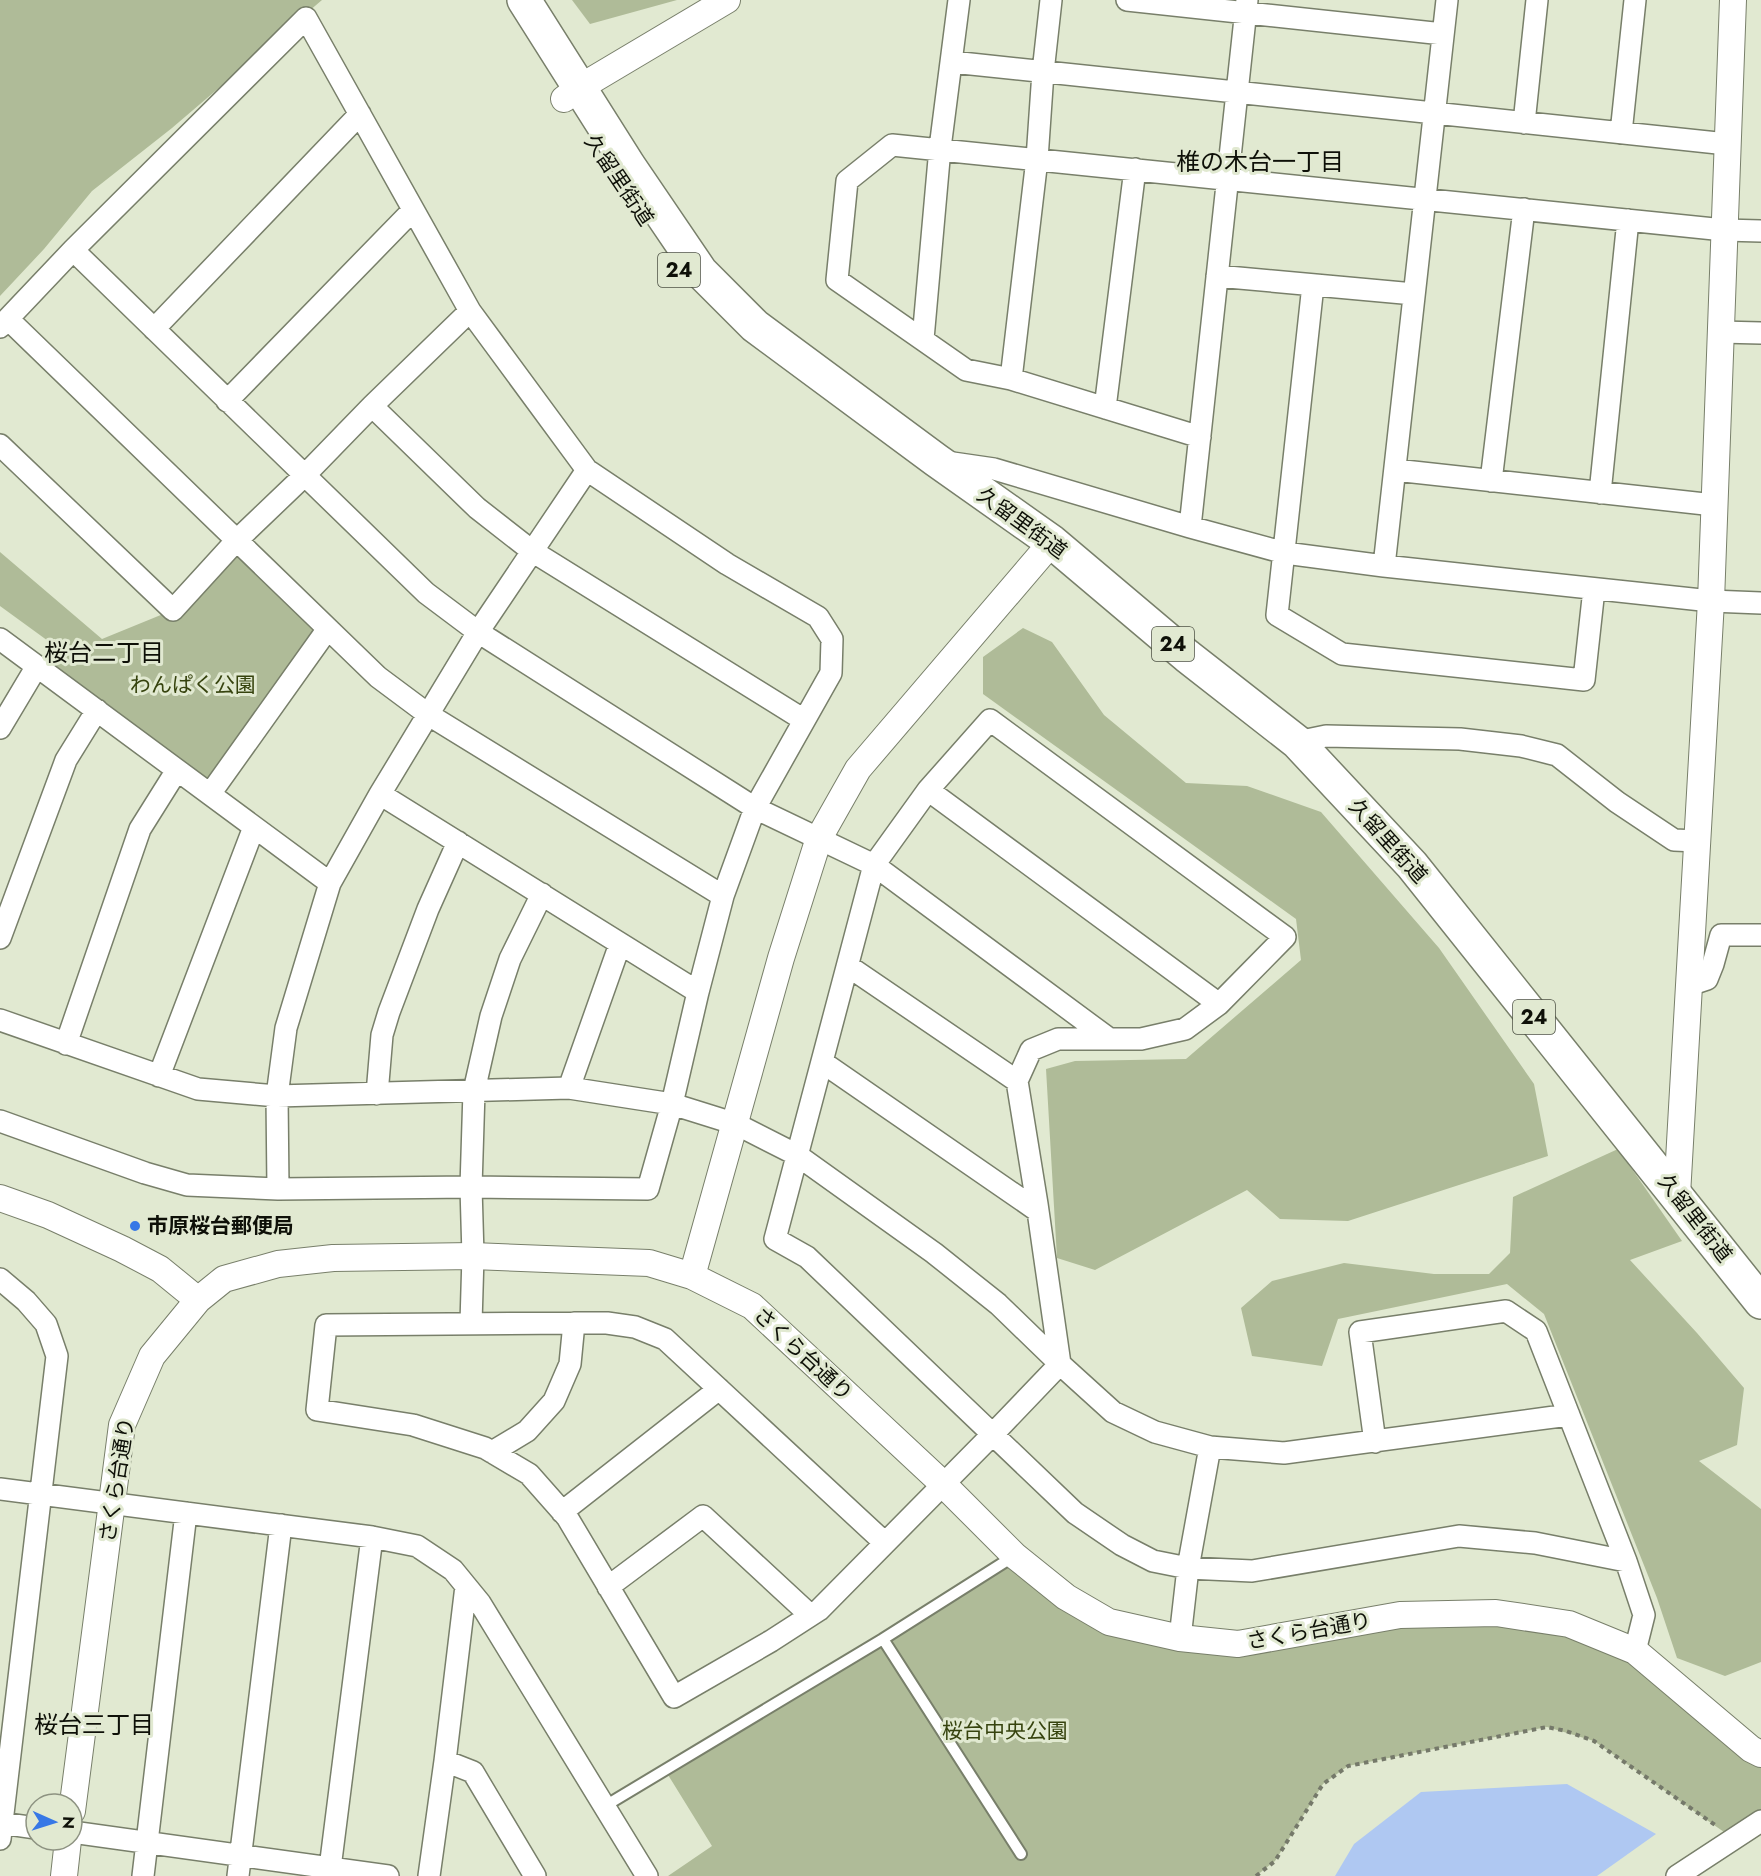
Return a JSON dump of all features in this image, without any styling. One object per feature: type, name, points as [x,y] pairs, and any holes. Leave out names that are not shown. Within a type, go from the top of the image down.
[{"type":"main road","name":"久留里街道","points":[[503,0],[572,94]]},
{"type":"main road","name":"久留里街道","points":[[524,0],[572,94],[617,173],[686,282],[743,342],[936,460],[1052,542],[1187,656],[1297,742],[1412,865],[1761,1302]]},
{"type":"street","points":[[572,94],[728,0]]},
{"type":"street","points":[[923,339],[940,148],[959,0]]},
{"type":"street","points":[[1011,379],[1037,159],[1051,0]]},
{"type":"street","points":[[1126,0],[1247,6],[1443,34]]},
{"type":"street","points":[[1384,566],[1447,0]]},
{"type":"street","points":[[1524,123],[1537,0]]},
{"type":"street","points":[[1621,133],[1635,0]]},
{"type":"street","points":[[1677,1195],[1711,602],[1733,0]]},
{"type":"street","points":[[1190,527],[1247,6]]},
{"type":"street","points":[[0,1121],[145,1173],[187,1185],[278,1189],[471,1187],[648,1189],[672,1104],[723,896],[755,808],[831,673],[832,639],[818,617],[727,564],[587,470],[470,311],[306,18],[73,250],[4,323],[378,677],[429,715],[723,896]]},
{"type":"street","points":[[952,62],[1727,144]]},
{"type":"street","points":[[154,328],[360,114]]},
{"type":"street","points":[[1200,437],[1011,379],[966,370],[837,280],[847,181],[892,145],[940,148],[1724,230],[1761,231]]},
{"type":"street","points":[[1105,408],[1135,169]]},
{"type":"street","points":[[1491,481],[1524,209]]},
{"type":"street","points":[[227,401],[413,210]]},
{"type":"street","points":[[1600,493],[1628,220]]},
{"type":"street","points":[[73,250],[426,593],[478,632],[755,808],[874,865],[1108,1038]]},
{"type":"street","points":[[1217,276],[1414,294]]},
{"type":"street","points":[[1313,285],[1277,615],[1342,654],[1584,680],[1594,589]]},
{"type":"street","points":[[0,445],[173,610],[236,541],[470,311]]},
{"type":"street","points":[[1720,332],[1761,333]]},
{"type":"street","points":[[372,406],[477,508],[532,551],[804,720]]},
{"type":"street","points":[[936,460],[994,469],[1285,553],[1711,602],[1761,603]]},
{"type":"street","points":[[278,1189],[277,1096],[286,1028],[330,883],[380,794],[478,632],[587,470]]},
{"type":"street","points":[[1395,470],[1714,505]]},
{"type":"street","points":[[692,1276],[781,958],[819,838],[858,769],[1052,542]]},
{"type":"street","points":[[210,795],[327,630]]},
{"type":"street","points":[[0,639],[330,883]]},
{"type":"street","points":[[0,729],[37,666]]},
{"type":"street","points":[[0,938],[66,760],[97,710]]},
{"type":"street","points":[[1059,1364],[1017,1080],[1031,1050],[1058,1039],[1141,1038],[1185,1029],[1219,1004],[1285,937],[990,720],[928,790],[874,865],[775,1239],[807,1257],[1075,1513],[1122,1545],[1153,1561],[1188,1568],[1252,1571],[1459,1536],[1535,1543],[1626,1562]]},
{"type":"street","points":[[1297,742],[1326,736],[1460,739],[1521,746],[1557,755],[1617,802],[1674,840],[1697,841]]},
{"type":"street","points":[[66,1044],[140,828],[177,770]]},
{"type":"street","points":[[928,790],[1219,1004]]},
{"type":"street","points":[[380,794],[698,992]]},
{"type":"street","points":[[159,1076],[254,827]]},
{"type":"street","points":[[377,1094],[382,1035],[389,1012],[428,909],[458,842]]},
{"type":"street","points":[[471,1323],[474,1091],[491,1016],[510,959],[542,894]]},
{"type":"street","points":[[1689,985],[1707,979],[1720,934],[1761,936]]},
{"type":"street","points":[[569,1088],[620,944]]},
{"type":"street","points":[[848,966],[1017,1080]]},
{"type":"street","points":[[0,1020],[198,1089],[277,1096],[569,1088],[672,1104],[736,1124],[797,1155],[934,1253],[998,1304],[1059,1364],[1113,1412],[1155,1432],[1210,1448],[1284,1453],[1569,1415]]},
{"type":"street","points":[[822,1062],[1038,1211]]},
{"type":"street","points":[[0,1198],[48,1215],[122,1249],[160,1269],[198,1300]]},
{"type":"street","name":"さくら台通り","points":[[74,1792],[122,1425],[152,1356],[198,1300],[224,1279],[278,1264],[333,1258],[473,1257],[649,1263],[692,1276],[752,1306],[943,1484],[1015,1556],[1066,1597],[1109,1622],[1180,1638],[1238,1644],[1400,1615],[1496,1613],[1569,1624],[1635,1651],[1751,1749],[1761,1754]]},
{"type":"street","points":[[0,1280],[26,1301],[46,1324],[57,1356],[1,1829],[24,1828]]},
{"type":"street","points":[[1375,1442],[1360,1332],[1506,1311],[1536,1331],[1626,1562],[1644,1615],[1635,1651]]},
{"type":"street","points":[[492,1452],[527,1431],[554,1401],[570,1364],[574,1323]]},
{"type":"street","points":[[885,1543],[665,1339],[635,1327],[607,1323],[326,1325],[317,1410],[413,1425],[486,1448],[529,1474],[562,1512],[674,1697],[771,1641],[819,1610],[993,1434],[1059,1364]]},
{"type":"street","points":[[562,1512],[719,1389]]},
{"type":"street","points":[[1180,1638],[1188,1568],[1210,1448]]},
{"type":"street","points":[[0,1489],[372,1537],[417,1546],[453,1570],[480,1603],[647,1876]]},
{"type":"street","points":[[143,1876],[186,1513]]},
{"type":"street","points":[[608,1587],[703,1516],[810,1615]]},
{"type":"street","points":[[239,1866],[281,1526]]},
{"type":"street","points":[[329,1872],[372,1537]]},
{"type":"street","points":[[429,1876],[466,1586]]},
{"type":"street","points":[[445,1761],[473,1772],[535,1876]]},
{"type":"street","points":[[1677,1876],[1761,1821]]},
{"type":"street","points":[[84,1834],[148,1844],[239,1866],[388,1876]]},
{"type":"street","points":[[64,1876],[67,1852]]},
{"type":"lane","points":[[606,1806],[884,1639],[1015,1556]]},
{"type":"lane","points":[[884,1639],[1021,1854]]},
{"type":"path","points":[[1256,1876],[1275,1861],[1323,1784],[1348,1766],[1547,1727],[1594,1741],[1734,1839]]},
{"type":"green space","points":[[0,0],[322,0],[172,128],[92,191],[44,249],[0,296]]},
{"type":"green space","points":[[572,0],[677,0],[590,24]]},
{"type":"green space","name":"わんぱく公園","points":[[236,541],[327,630],[210,794],[37,666],[66,654],[0,606],[0,552],[102,639],[173,610]]},
{"type":"green space","points":[[1023,628],[1052,642],[1104,715],[1186,783],[1247,786],[1321,812],[1439,948],[1534,1084],[1548,1156],[1348,1221],[1280,1219],[1247,1190],[1095,1270],[1057,1258],[1046,1069],[1075,1061],[1186,1059],[1301,960],[1296,919],[983,694],[983,657]]},
{"type":"green space","points":[[1618,1149],[1682,1241],[1630,1260],[1744,1388],[1737,1445],[1699,1461],[1761,1509],[1761,1662],[1725,1676],[1677,1658],[1657,1598],[1544,1314],[1507,1284],[1338,1319],[1322,1366],[1252,1356],[1241,1308],[1272,1281],[1344,1263],[1434,1274],[1489,1274],[1510,1253],[1513,1197]]},
{"type":"green space","name":"桜台中央公園","points":[[1015,1556],[1066,1597],[1180,1638],[1496,1613],[1635,1651],[1761,1754],[1761,1821],[1734,1839],[1594,1741],[1547,1727],[1348,1766],[1323,1784],[1275,1861],[1256,1876],[668,1876],[712,1846],[665,1770]]},
{"type":"water","points":[[1567,1784],[1656,1834],[1597,1876],[1335,1876],[1354,1844],[1421,1792]]},
{"type":"place","name":"市原桜台郵便局","points":[[135,1226]]},
{"type":"district","name":"椎の木台一丁目","points":[[1260,161]]},
{"type":"district","name":"桜台二丁目","points":[[104,652]]},
{"type":"district","name":"桜台三丁目","points":[[94,1724]]}]
